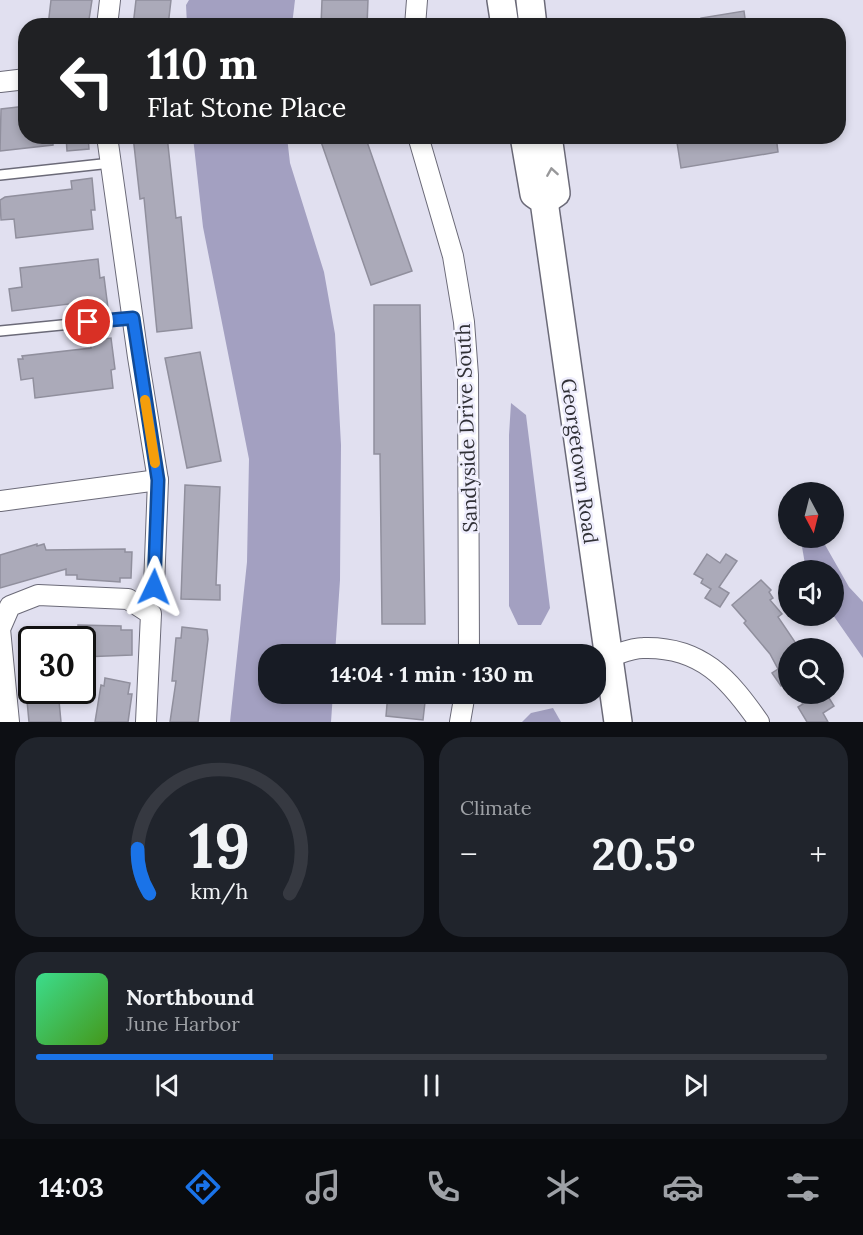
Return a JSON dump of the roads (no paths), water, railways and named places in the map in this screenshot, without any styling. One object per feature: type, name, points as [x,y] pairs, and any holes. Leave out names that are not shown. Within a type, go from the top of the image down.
[{"type":"main road","points":[[501,0],[504,18]]},
{"type":"main road","points":[[530,0],[532,18]]},
{"type":"main road","name":"Georgetown Road","points":[[525,144],[534,194],[544,201],[600,644]]},
{"type":"main road","points":[[544,201],[556,193],[549,144]]},
{"type":"main road","name":"Georgetown Road","points":[[606,674],[618,722]]},
{"type":"street","points":[[108,18],[110,0]]},
{"type":"street","points":[[416,18],[417,0]]},
{"type":"street","points":[[0,82],[18,80]]},
{"type":"street","points":[[108,144],[158,480],[154,587]]},
{"type":"street","name":"Sandyside Drive South","points":[[420,144],[453,256],[464,322],[468,375],[469,644]]},
{"type":"street","points":[[0,501],[158,480]]},
{"type":"street","points":[[9,722],[0,629],[10,606],[38,595],[128,599],[151,614],[146,722]]},
{"type":"street","points":[[606,657],[641,648],[664,649],[701,660],[731,684],[759,722]]},
{"type":"street","points":[[460,722],[463,704]]},
{"type":"lane","points":[[0,175],[111,163]]},
{"type":"lane","points":[[0,332],[133,318]]}]
